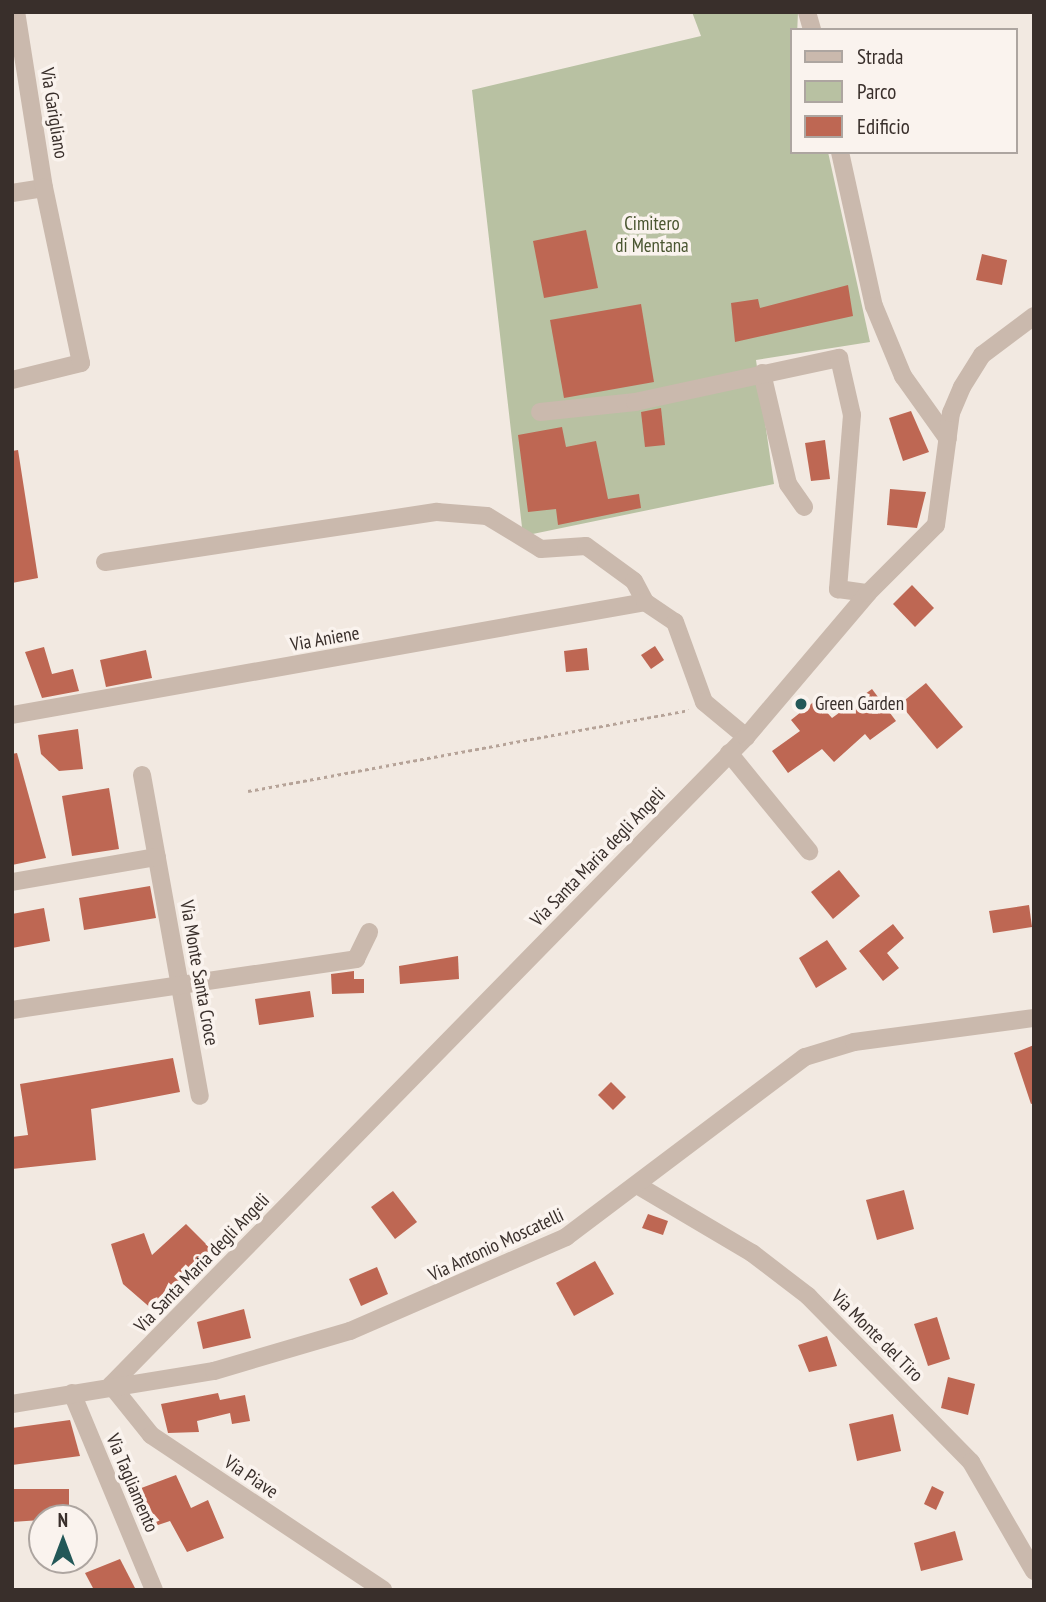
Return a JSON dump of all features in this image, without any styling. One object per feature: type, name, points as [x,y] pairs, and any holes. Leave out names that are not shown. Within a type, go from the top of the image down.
[{"type":"street","name":"Via Garigliano","points":[[12,193],[44,188],[16,12]]},
{"type":"street","points":[[840,154],[874,306],[903,376],[948,439]]},
{"type":"street","points":[[12,380],[81,363],[44,188]]},
{"type":"street","name":"Via Santa Maria degli Angeli","points":[[111,1385],[746,737],[868,593],[936,525],[951,413],[982,355],[1034,316]]},
{"type":"street","points":[[540,412],[635,402],[839,358],[852,415],[838,590],[868,593]]},
{"type":"street","points":[[762,373],[788,484],[804,507]]},
{"type":"street","points":[[105,562],[449,513],[487,516],[541,549],[586,546],[634,581],[645,602],[675,622],[704,702],[746,737]]},
{"type":"street","name":"Via Aniene","points":[[12,715],[645,602]]},
{"type":"street","points":[[729,753],[809,851]]},
{"type":"street","name":"Via Monte Santa Croce","points":[[142,775],[200,1096]]},
{"type":"street","points":[[12,881],[157,857]]},
{"type":"street","points":[[12,1010],[179,982],[356,959],[369,932]]},
{"type":"street","name":"Via Antonio Moscatelli","points":[[12,1404],[247,1363],[361,1327],[541,1250],[637,1185],[763,1084],[814,1053],[1034,1018]]},
{"type":"street","name":"Via Monte del Tiro","points":[[637,1185],[752,1253],[808,1296],[971,1462],[1034,1571]]},
{"type":"street","name":"Via Piave","points":[[111,1385],[151,1435],[383,1590]]},
{"type":"street","name":"Via Tagliamento","points":[[72,1393],[154,1590]]},
{"type":"path","points":[[248,791],[673,710],[714,710]]},
{"type":"green space","name":"Cimitero di Mentana","points":[[692,12],[798,12],[797,28],[790,28],[790,154],[828,154],[870,342],[756,360],[774,484],[523,536],[472,90],[701,36]]},
{"type":"building","points":[[586,230],[598,288],[544,298],[533,241]]},
{"type":"building","points":[[982,254],[1007,260],[1002,285],[976,280]]},
{"type":"building","points":[[848,285],[853,316],[735,342],[731,303],[758,299],[760,308]]},
{"type":"building","points":[[641,304],[654,382],[564,398],[550,320]]},
{"type":"building","points":[[661,408],[665,445],[645,447],[641,412]]},
{"type":"building","points":[[911,411],[929,452],[903,461],[889,418]]},
{"type":"building","points":[[562,427],[566,447],[596,441],[608,499],[639,494],[641,508],[558,525],[556,509],[528,512],[518,435]]},
{"type":"building","points":[[825,440],[830,479],[811,481],[805,443]]},
{"type":"building","points":[[18,450],[38,578],[12,583],[12,451]]},
{"type":"building","points":[[890,489],[926,492],[917,528],[887,525]]},
{"type":"building","points":[[912,585],[934,608],[915,627],[893,604]]},
{"type":"building","points":[[655,646],[664,660],[651,669],[641,655]]},
{"type":"building","points":[[44,647],[52,674],[73,669],[79,691],[42,698],[25,652]]},
{"type":"building","points":[[587,648],[589,670],[566,672],[564,651]]},
{"type":"building","points":[[146,650],[152,678],[106,687],[100,660]]},
{"type":"building","points":[[926,683],[963,727],[937,749],[900,704]]},
{"type":"building","points":[[872,689],[896,721],[870,740],[865,734],[834,762],[822,749],[788,773],[772,751],[800,731],[791,720],[816,700],[832,718]]},
{"type":"building","points":[[78,729],[83,769],[59,771],[41,754],[38,735]]},
{"type":"building","points":[[17,753],[46,858],[12,865],[12,754]]},
{"type":"building","points":[[109,788],[119,849],[72,856],[62,796]]},
{"type":"building","points":[[839,870],[860,896],[833,919],[811,892]]},
{"type":"building","points":[[150,886],[156,918],[84,930],[79,898]]},
{"type":"building","points":[[1029,905],[1032,927],[993,933],[989,911]]},
{"type":"building","points":[[44,908],[50,941],[12,948],[12,914]]},
{"type":"building","points":[[893,924],[904,938],[887,953],[899,968],[883,981],[859,951]]},
{"type":"building","points":[[827,940],[847,969],[816,988],[799,958]]},
{"type":"building","points":[[458,956],[459,979],[400,984],[399,966]]},
{"type":"building","points":[[354,971],[354,979],[364,979],[364,993],[332,994],[331,974]]},
{"type":"building","points":[[310,991],[314,1017],[259,1025],[255,999]]},
{"type":"building","points":[[1034,1045],[1034,1103],[1031,1104],[1014,1053]]},
{"type":"building","points":[[173,1058],[180,1092],[91,1109],[96,1160],[12,1169],[12,1137],[28,1135],[20,1084]]},
{"type":"building","points":[[611,1082],[626,1097],[613,1110],[598,1095]]},
{"type":"building","points":[[904,1190],[914,1229],[877,1240],[866,1200]]},
{"type":"building","points":[[393,1191],[417,1222],[395,1239],[371,1207]]},
{"type":"building","points":[[648,1214],[668,1221],[663,1235],[642,1228]]},
{"type":"building","points":[[186,1224],[212,1250],[153,1310],[123,1284],[111,1244],[144,1233],[152,1255]]},
{"type":"building","points":[[595,1261],[614,1294],[574,1316],[556,1283]]},
{"type":"building","points":[[377,1267],[388,1294],[361,1306],[349,1279]]},
{"type":"building","points":[[244,1309],[251,1338],[203,1349],[197,1322]]},
{"type":"building","points":[[937,1317],[950,1359],[928,1366],[914,1324]]},
{"type":"building","points":[[827,1336],[837,1366],[809,1372],[798,1345]]},
{"type":"building","points":[[948,1377],[975,1384],[968,1415],[941,1408]]},
{"type":"building","points":[[218,1393],[220,1400],[245,1395],[250,1421],[232,1424],[230,1413],[197,1421],[199,1432],[168,1433],[161,1404]]},
{"type":"building","points":[[893,1414],[901,1451],[857,1461],[849,1424]]},
{"type":"building","points":[[70,1420],[80,1456],[12,1465],[12,1428]]},
{"type":"building","points":[[176,1475],[191,1508],[208,1500],[224,1538],[187,1552],[170,1521],[152,1527],[136,1490]]},
{"type":"building","points":[[932,1486],[944,1492],[936,1510],[924,1504]]},
{"type":"building","points":[[12,1489],[69,1489],[69,1504],[28,1504],[28,1521],[12,1522]]},
{"type":"building","points":[[955,1531],[963,1560],[921,1571],[914,1543]]},
{"type":"building","points":[[120,1559],[136,1590],[94,1590],[86,1574],[98,1574],[98,1568]]},
{"type":"place","name":"Green Garden","points":[[801,704]]}]
